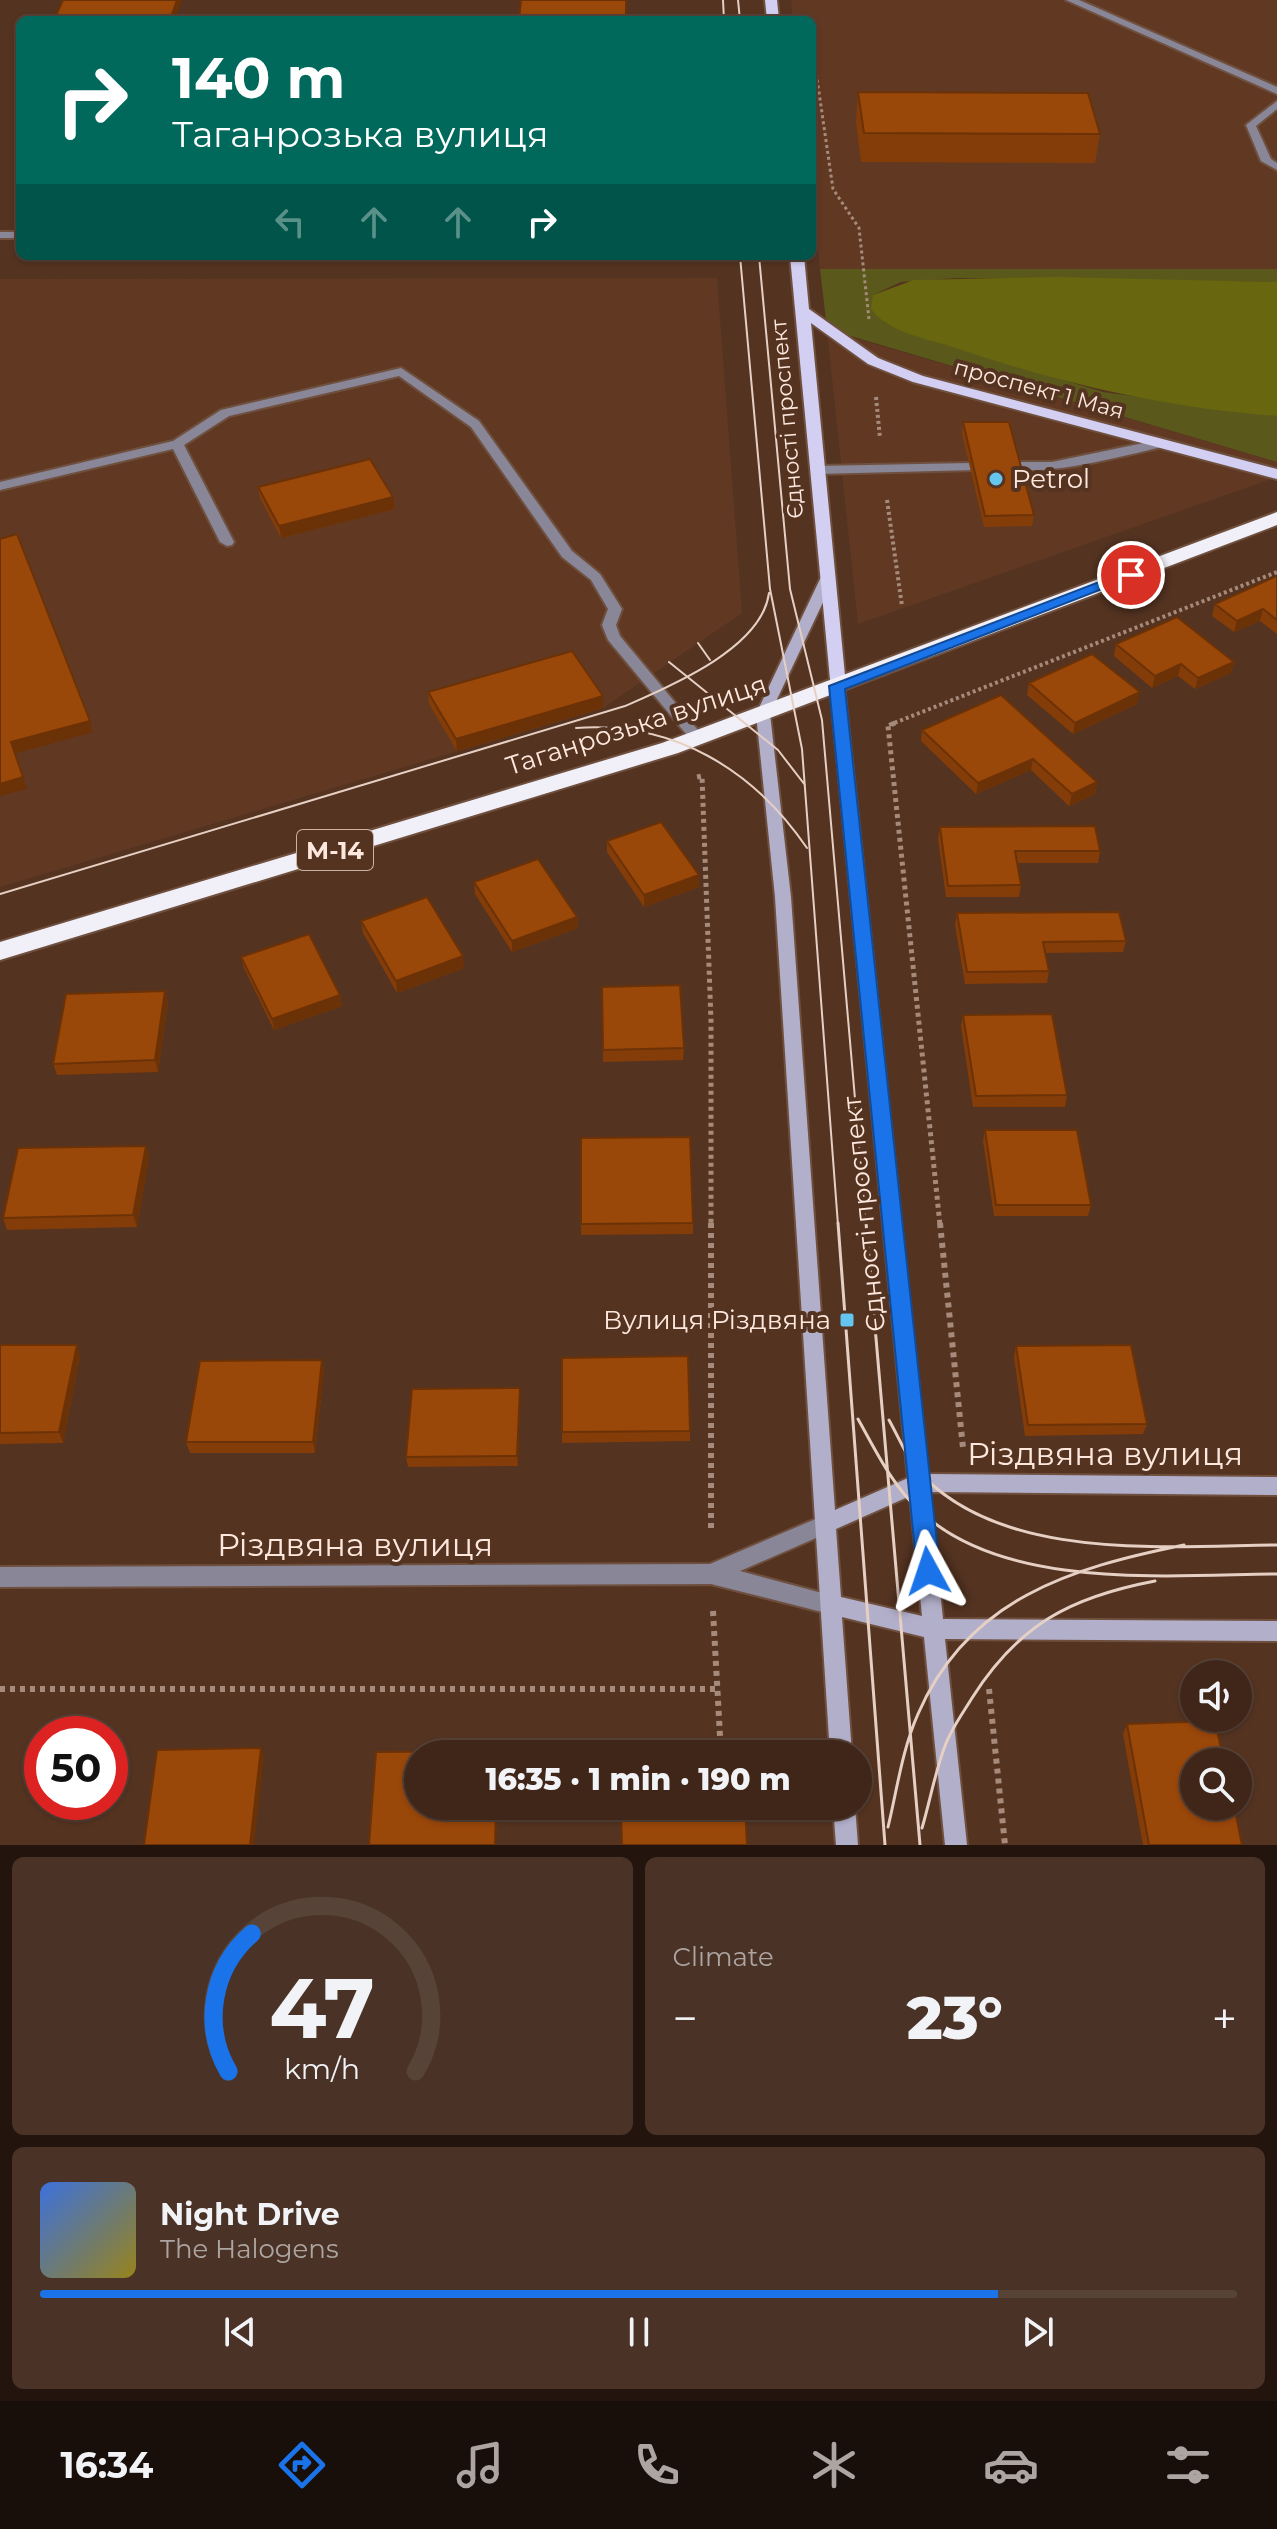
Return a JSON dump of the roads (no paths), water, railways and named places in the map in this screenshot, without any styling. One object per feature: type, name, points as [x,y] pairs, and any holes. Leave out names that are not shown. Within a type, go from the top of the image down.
[{"type":"highway","name":"Таганрозька вулиця","points":[[0,951],[697,738],[1277,518]]},
{"type":"main road","name":"Єдності проспект","points":[[798,260],[837,686],[956,1845]]},
{"type":"main road","name":"проспект 1 Мая","points":[[804,312],[873,361],[958,391],[1277,474]]},
{"type":"main road","points":[[828,577],[763,714],[783,897],[840,1740]]},
{"type":"main road","name":"Різдвяна вулиця","points":[[825,1524],[919,1483],[1277,1486]]},
{"type":"main road","name":"Різдвяна вулиця","points":[[830,1604],[934,1629],[1277,1631]]},
{"type":"main road","points":[[845,1820],[847,1845]]},
{"type":"street","points":[[1071,0],[1277,91]]},
{"type":"street","points":[[1277,104],[1251,125],[1266,161],[1277,167]]},
{"type":"street","points":[[0,486],[177,444],[225,413],[401,372],[475,424],[567,554],[585,565],[601,583],[615,609],[609,625],[613,637],[697,738]]},
{"type":"street","points":[[177,444],[227,542]]},
{"type":"street","points":[[1016,466],[1052,466],[1158,444]]},
{"type":"street","points":[[817,470],[970,467]]},
{"type":"street","name":"Різдвяна вулиця","points":[[711,1574],[825,1524]]},
{"type":"street","name":"Різдвяна вулиця","points":[[0,1577],[711,1574],[830,1604]]},
{"type":"tram line","points":[[723,0],[724,16]]},
{"type":"tram line","points":[[738,0],[740,16]]},
{"type":"tram line","points":[[740,260],[770,589],[802,749],[805,785]]},
{"type":"tram line","points":[[759,260],[790,589],[822,720],[866,1225]]},
{"type":"tram line","points":[[687,677],[712,663],[750,631],[763,613],[769,593]]},
{"type":"tram line","points":[[698,643],[710,660]]},
{"type":"tram line","points":[[669,662],[687,677]]},
{"type":"tram line","points":[[0,894],[625,706],[687,677]]},
{"type":"tram line","points":[[687,677],[778,750],[805,785]]},
{"type":"tram line","points":[[576,728],[612,728],[645,733],[677,742],[708,756],[736,773],[762,795],[807,848]]},
{"type":"tram line","points":[[805,785],[838,1225]]},
{"type":"tram line","points":[[838,1223],[885,1845]]},
{"type":"tram line","points":[[866,1223],[887,1470]]},
{"type":"tram line","points":[[858,1419],[887,1470]]},
{"type":"tram line","points":[[889,1420],[916,1468],[950,1499],[991,1520],[1036,1534],[1085,1542],[1176,1547]]},
{"type":"tram line","points":[[887,1470],[919,1510],[954,1536],[995,1554],[1041,1566],[1081,1572]]},
{"type":"tram line","points":[[887,1470],[910,1734]]},
{"type":"tram line","points":[[1176,1547],[1184,1545]]},
{"type":"tram line","points":[[1176,1547],[1277,1545]]},
{"type":"tram line","points":[[1081,1572],[1176,1547]]},
{"type":"tram line","points":[[910,1734],[939,1675],[965,1642],[994,1616],[1027,1595],[1081,1572]]},
{"type":"tram line","points":[[1081,1572],[1138,1576],[1277,1574]]},
{"type":"tram line","points":[[922,1828],[950,1733],[990,1672],[1009,1651],[1028,1633],[1073,1606],[1155,1581]]},
{"type":"tram line","points":[[888,1827],[910,1734]]},
{"type":"tram line","points":[[910,1734],[920,1845]]},
{"type":"place","name":"Petrol","points":[[996,479]]},
{"type":"place","name":"Вулиця Різдвяна","points":[[847,1320]]}]
